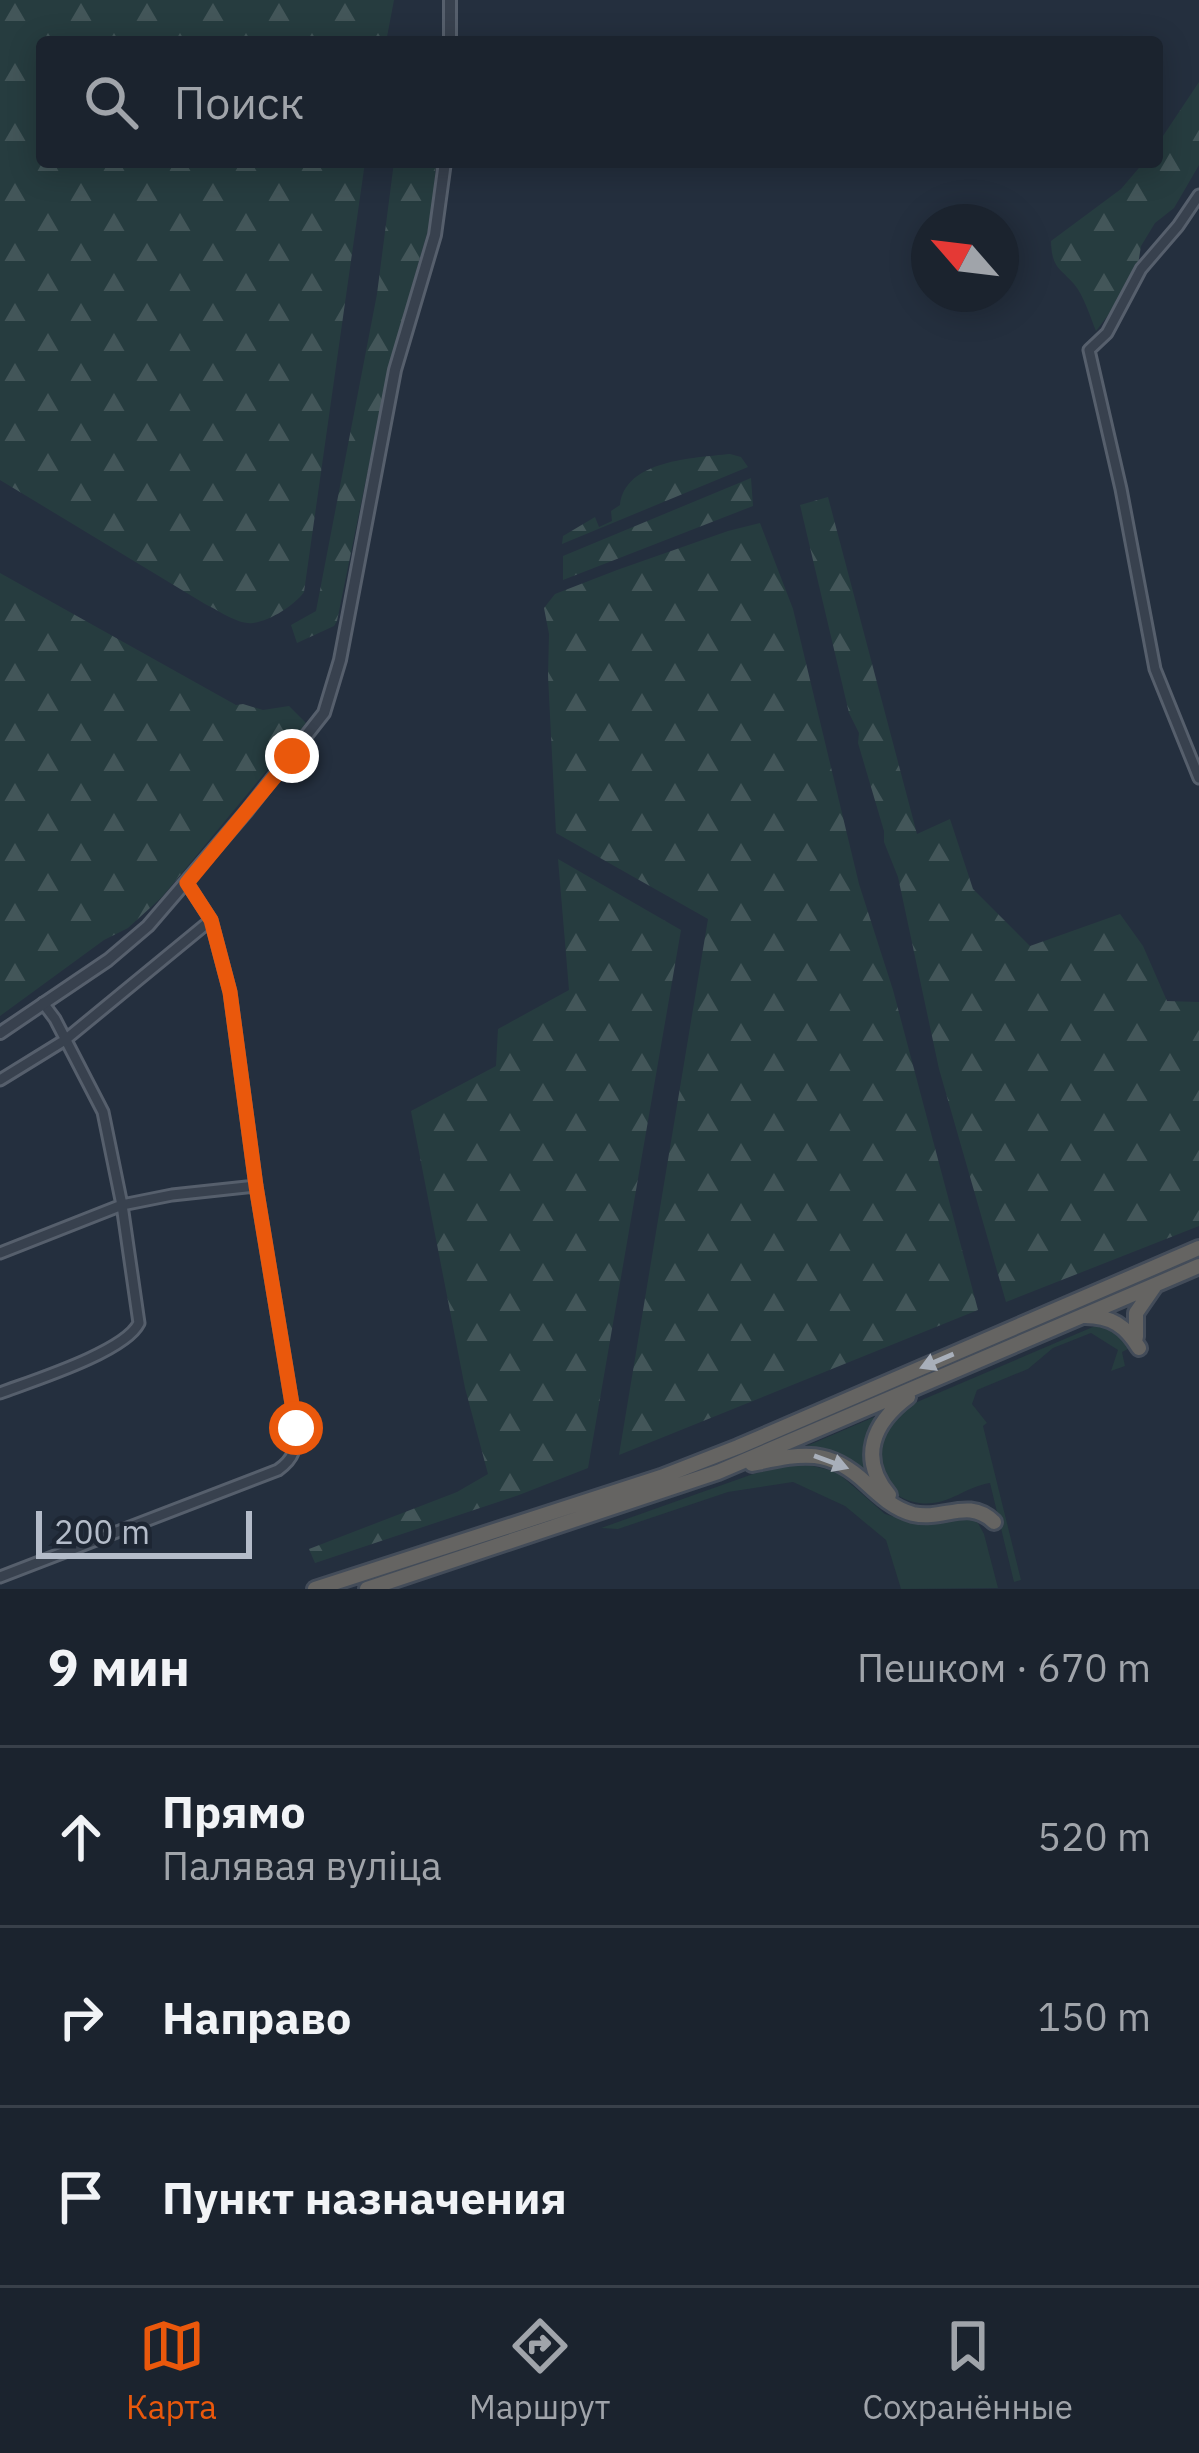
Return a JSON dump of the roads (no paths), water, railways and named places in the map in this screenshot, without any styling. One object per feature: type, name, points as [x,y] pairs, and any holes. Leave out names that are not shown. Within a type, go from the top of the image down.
[{"type":"highway","points":[[315,1589],[680,1469],[1199,1249]]},
{"type":"highway","points":[[367,1589],[718,1472],[1199,1266]]},
{"type":"highway","points":[[1080,1316],[1115,1322],[1129,1331],[1139,1348],[1136,1313],[1157,1283]]},
{"type":"highway","points":[[718,1472],[816,1455],[843,1463],[889,1503],[909,1513],[932,1516],[972,1508],[992,1515],[974,1498],[938,1508],[910,1506],[887,1493],[879,1482],[872,1460],[877,1432],[896,1407],[929,1382]]},
{"type":"street","points":[[450,0],[450,36]]},
{"type":"street","points":[[0,1033],[135,939],[315,726],[330,699],[395,370],[435,235],[444,168]]},
{"type":"street","points":[[1199,195],[1141,268],[1107,333],[1089,350],[1156,669],[1199,778]]},
{"type":"street","points":[[0,1577],[278,1470],[290,1462],[296,1449],[230,992],[211,920],[187,883]]},
{"type":"street","points":[[0,1080],[65,1040],[211,920]]},
{"type":"street","points":[[0,1393],[113,1348],[134,1333],[139,1323],[103,1112],[44,1003]]},
{"type":"street","points":[[0,1253],[122,1205],[256,1186]]}]
